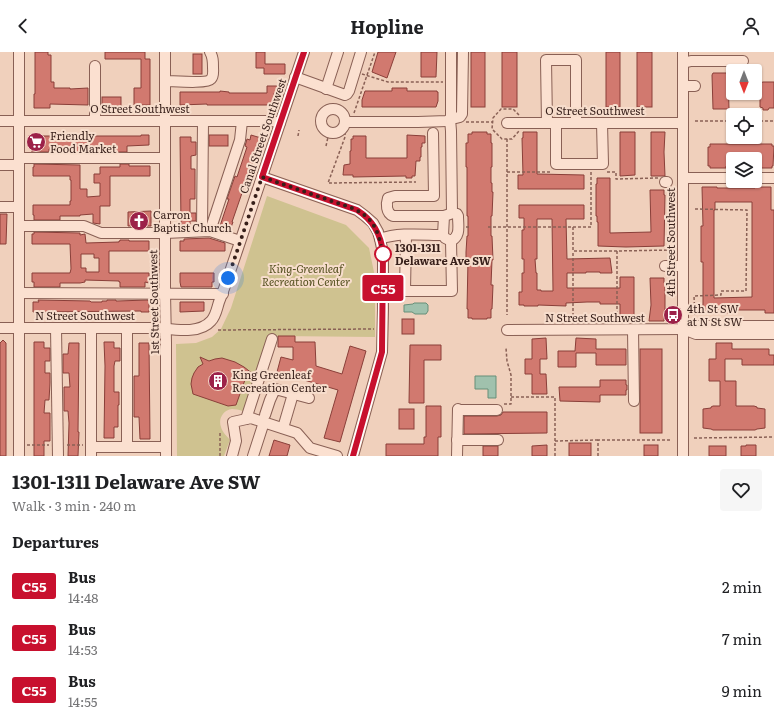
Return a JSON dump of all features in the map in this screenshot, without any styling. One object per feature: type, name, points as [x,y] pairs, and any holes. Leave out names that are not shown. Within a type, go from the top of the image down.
[{"type":"street","points":[[19,52],[19,456]]},
{"type":"street","name":"1st Street Southwest","points":[[165,52],[166,452]]},
{"type":"street","points":[[165,81],[199,82],[210,80],[213,75],[213,60],[210,52]]},
{"type":"street","name":"Canal Street Southwest","points":[[214,318],[304,52]]},
{"type":"street","points":[[326,89],[338,52]]},
{"type":"street","points":[[296,77],[345,95],[347,94],[360,52]]},
{"type":"street","points":[[406,235],[405,291],[452,291],[447,238],[448,214],[452,197],[451,52]]},
{"type":"street","points":[[451,116],[456,118],[460,117],[462,114],[463,52]]},
{"type":"street","name":"4th Street Southwest","points":[[683,52],[683,456]]},
{"type":"street","points":[[576,123],[576,60],[546,60],[556,164],[603,164],[602,123]]},
{"type":"street","points":[[683,63],[691,61],[743,61]]},
{"type":"street","points":[[95,66],[95,121]]},
{"type":"street","points":[[683,86],[695,86]]},
{"type":"street","points":[[348,124],[376,122],[444,122],[451,116]]},
{"type":"street","name":"O Street Southwest","points":[[0,121],[272,121],[280,123]]},
{"type":"street","points":[[203,121],[206,231]]},
{"type":"street","points":[[206,231],[240,140],[242,121]]},
{"type":"street","name":"O Street Southwest","points":[[507,123],[683,123]]},
{"type":"street","points":[[433,133],[434,196]]},
{"type":"street","points":[[0,165],[19,162],[165,158]]},
{"type":"street","points":[[262,177],[357,210],[373,223],[378,232],[383,253],[382,352],[353,456]]},
{"type":"street","points":[[683,178],[726,178]]},
{"type":"street","points":[[762,178],[774,178]]},
{"type":"street","points":[[380,239],[389,236],[406,235],[456,239],[458,235],[457,214],[392,216],[388,212],[387,200],[389,197],[452,197]]},
{"type":"street","points":[[0,207],[19,207]]},
{"type":"street","points":[[19,226],[84,226],[101,233],[165,233],[206,231],[240,241]]},
{"type":"street","points":[[664,266],[683,266]]},
{"type":"street","points":[[19,293],[222,294]]},
{"type":"street","name":"N Street Southwest","points":[[0,328],[198,329],[205,326],[214,318]]},
{"type":"street","name":"N Street Southwest","points":[[507,330],[683,330],[696,326],[774,326]]},
{"type":"street","points":[[56,328],[58,456]]},
{"type":"street","points":[[91,328],[91,452],[127,447],[166,452]]},
{"type":"street","points":[[127,328],[127,447]]},
{"type":"street","points":[[633,330],[634,401]]},
{"type":"street","name":"N Street Southwest","points":[[683,330],[696,334],[774,334]]},
{"type":"street","points":[[246,419],[272,339]]},
{"type":"street","points":[[253,456],[264,418],[275,389],[309,398]]},
{"type":"street","points":[[282,428],[293,394]]},
{"type":"street","points":[[457,456],[458,410],[498,410]]},
{"type":"street","points":[[232,456],[236,441],[233,422],[251,418],[264,418],[282,428],[296,433],[309,452],[331,455]]},
{"type":"street","points":[[457,440],[498,440]]},
{"type":"path","points":[[375,52],[328,183],[416,182]]},
{"type":"path","points":[[355,71],[388,82],[446,82]]},
{"type":"path","points":[[695,122],[726,121]]},
{"type":"path","points":[[762,121],[774,121]]},
{"type":"path","points":[[464,122],[492,122]]},
{"type":"path","points":[[298,136],[299,130]]},
{"type":"path","points":[[326,146],[328,137]]},
{"type":"path","points":[[507,139],[507,316]]},
{"type":"path","points":[[507,172],[553,172]]},
{"type":"path","points":[[488,227],[591,227],[591,172]]},
{"type":"path","points":[[603,172],[616,172],[616,178],[665,181]]},
{"type":"path","points":[[694,210],[747,210],[746,291],[721,291],[721,295],[694,296],[694,318],[696,320]]},
{"type":"path","points":[[573,227],[573,330]]},
{"type":"path","points":[[573,251],[671,250]]},
{"type":"path","points":[[617,251],[617,330]]},
{"type":"path","points":[[218,330],[383,330]]},
{"type":"path","points":[[506,348],[507,361],[511,375],[511,404]]},
{"type":"path","points":[[511,397],[555,397],[555,456]]},
{"type":"path","points":[[220,431],[220,456]]},
{"type":"path","points":[[694,438],[774,437]]},
{"type":"path","points":[[598,440],[598,456]]},
{"type":"path","points":[[555,441],[671,440]]},
{"type":"green space","name":"King-Greenleaf Recreation Center","points":[[267,196],[346,225],[369,248],[375,277],[375,337],[277,336],[251,414],[232,409],[226,411],[222,415],[220,424],[223,432],[230,440],[224,456],[177,456],[176,344],[196,343],[212,337],[221,329],[231,308]]},
{"type":"shaded area","points":[[426,303],[428,305],[428,311],[426,314],[404,312],[404,305]]},
{"type":"shaded area","points":[[475,376],[496,376],[496,398],[488,398],[488,389],[475,389]]},
{"type":"building","points":[[35,52],[48,52],[48,55],[51,55],[51,82],[54,82],[54,88],[88,88],[88,105],[50,104],[50,108],[34,108]]},
{"type":"building","points":[[105,52],[145,52],[145,59],[150,59],[150,105],[134,105],[134,88],[141,88],[141,59],[105,59]]},
{"type":"building","points":[[256,52],[265,52],[265,64],[285,64],[285,74],[264,74],[264,68],[256,68]]},
{"type":"building","points":[[378,52],[396,52],[387,78],[372,72]]},
{"type":"building","points":[[421,52],[437,52],[436,77],[421,77]]},
{"type":"building","points":[[471,52],[485,52],[485,107],[471,107]]},
{"type":"building","points":[[502,52],[517,52],[517,107],[502,107]]},
{"type":"building","points":[[606,52],[620,52],[620,107],[606,107]]},
{"type":"building","points":[[637,52],[652,52],[652,107],[637,107]]},
{"type":"building","points":[[193,54],[202,54],[202,74],[193,74]]},
{"type":"building","points":[[713,73],[726,73],[726,100],[729,100],[729,108],[713,109]]},
{"type":"building","points":[[762,82],[774,82],[774,108],[763,110],[763,108],[760,107],[760,100],[762,100]]},
{"type":"building","points":[[267,86],[277,86],[277,93],[274,93],[274,105],[180,105],[180,92],[220,91],[229,93],[267,93]]},
{"type":"building","points":[[392,88],[407,88],[407,91],[437,91],[438,101],[436,107],[362,107],[362,100],[365,91],[392,91]]},
{"type":"building","points":[[102,97],[121,97],[121,107],[102,107]]},
{"type":"building","points":[[472,132],[487,132],[487,134],[491,134],[492,143],[491,183],[493,192],[491,236],[493,260],[491,285],[493,285],[491,318],[487,319],[468,318],[467,309],[468,260],[466,260],[466,252],[468,216],[466,143],[468,143],[468,134],[472,134]]},
{"type":"building","points":[[523,132],[537,132],[537,174],[584,175],[584,189],[518,189],[518,175],[523,175]]},
{"type":"building","points":[[620,132],[635,132],[635,175],[620,176]]},
{"type":"building","points":[[651,132],[665,132],[665,176],[651,176]]},
{"type":"building","points":[[149,135],[149,145],[127,146],[127,152],[69,152],[69,148],[49,149],[49,152],[32,152],[32,136]]},
{"type":"building","points":[[209,135],[228,135],[228,146],[209,146]]},
{"type":"building","points":[[251,135],[261,138],[230,230],[220,226],[229,199],[227,199],[235,176],[237,177],[247,147],[245,146],[247,139],[250,140]]},
{"type":"building","points":[[407,135],[425,136],[425,143],[422,143],[421,147],[420,161],[416,161],[415,176],[412,176],[412,178],[406,178],[406,176],[353,177],[353,175],[343,175],[344,165],[350,164],[351,139],[353,139],[353,136],[366,136],[366,158],[407,158]]},
{"type":"building","points":[[180,137],[191,137],[191,142],[196,142],[196,155],[191,156],[191,169],[195,169],[195,199],[190,199],[190,213],[196,213],[196,221],[190,221],[190,225],[181,225]]},
{"type":"building","points":[[710,144],[772,144],[772,146],[774,146],[773,166],[772,168],[762,168],[762,152],[726,152],[726,168],[710,168],[710,166],[708,166],[708,147],[710,147]]},
{"type":"building","points":[[34,164],[80,165],[80,189],[87,189],[87,197],[100,196],[100,183],[94,183],[94,174],[100,174],[100,167],[120,167],[120,164],[129,164],[129,166],[150,166],[150,176],[110,176],[110,206],[100,206],[100,224],[93,223],[93,214],[80,216],[60,216],[60,220],[34,220],[33,205],[70,205],[71,180],[70,176],[33,176]]},
{"type":"building","points":[[597,178],[610,178],[610,233],[651,232],[650,190],[664,190],[664,246],[598,246],[598,222],[596,216]]},
{"type":"building","points":[[702,187],[771,187],[771,210],[774,210],[774,313],[765,313],[765,310],[731,310],[731,313],[721,313],[721,311],[703,311],[701,226],[703,226]],"holes":[[[715,202],[752,202],[752,297],[714,298]]]},
{"type":"building","points":[[519,205],[584,205],[584,219],[566,219],[567,259],[610,258],[612,273],[567,273],[567,288],[620,288],[620,277],[634,277],[634,321],[621,321],[620,304],[600,304],[600,302],[587,302],[566,303],[566,306],[519,305],[519,292],[522,292],[522,273],[524,273],[524,259],[522,259],[522,230],[524,230],[524,218],[519,218]],"holes":[[[537,219],[552,219],[553,291],[541,291],[537,290],[535,259],[537,259]]]},
{"type":"building","points":[[151,211],[151,226],[128,226],[128,212]]},
{"type":"building","points":[[0,214],[7,214],[6,244],[0,244]]},
{"type":"building","points":[[34,232],[80,233],[80,235],[85,234],[86,243],[119,242],[120,240],[149,241],[149,251],[109,251],[109,273],[149,273],[149,283],[145,282],[145,287],[120,287],[119,281],[85,280],[85,282],[80,283],[60,283],[60,287],[34,287],[34,282],[32,282],[32,273],[70,273],[71,269],[70,244],[32,244],[32,234],[34,234]],"holes":[[[81,254],[94,254],[94,258],[99,258],[99,272],[86,272],[86,268],[81,268]]]},
{"type":"building","points":[[209,238],[225,243],[225,251],[180,251],[180,241],[184,241],[184,239]]},
{"type":"building","points":[[180,273],[214,273],[214,282],[212,282],[212,287],[181,287]]},
{"type":"building","points":[[650,278],[664,278],[664,321],[649,321],[651,305]]},
{"type":"building","points":[[38,300],[102,302],[107,300],[148,300],[149,312],[33,312],[33,302],[39,302]]},
{"type":"building","points":[[180,302],[204,302],[204,311],[180,312]]},
{"type":"building","points":[[402,319],[414,319],[414,334],[402,334]]},
{"type":"building","points":[[278,336],[295,336],[295,342],[315,342],[316,366],[342,374],[350,346],[366,351],[340,442],[324,438],[338,390],[277,372],[281,357],[293,360],[293,347],[278,347]]},
{"type":"building","points":[[546,338],[547,359],[540,359],[540,374],[546,374],[547,394],[532,394],[532,374],[525,374],[525,359],[532,359],[532,339]]},
{"type":"building","points":[[576,338],[596,339],[596,349],[626,349],[626,365],[596,365],[596,353],[576,353],[576,367],[558,367],[558,351],[575,351]]},
{"type":"building","points":[[3,340],[6,343],[6,456],[0,456],[0,343]]},
{"type":"building","points":[[34,342],[44,342],[44,348],[50,348],[50,361],[45,361],[45,373],[50,373],[49,400],[45,400],[44,413],[50,413],[50,441],[44,441],[44,456],[34,456]]},
{"type":"building","points":[[104,342],[114,342],[114,348],[120,348],[120,361],[115,361],[114,366],[114,392],[119,392],[119,405],[118,427],[114,427],[114,438],[104,438]]},
{"type":"building","points":[[69,343],[79,343],[78,456],[68,456],[68,411],[64,411],[64,387],[70,387],[69,373],[63,373],[63,354],[68,354]]},
{"type":"building","points":[[139,343],[149,343],[150,439],[140,439],[139,417],[134,417],[134,376],[139,376]]},
{"type":"building","points":[[716,343],[732,343],[732,349],[769,349],[769,355],[774,355],[774,365],[742,365],[742,359],[725,359],[725,381],[736,381],[736,406],[754,406],[765,409],[765,428],[755,430],[713,430],[703,428],[703,409],[711,408],[713,406],[720,406],[720,381],[709,381],[709,359],[716,359]]},
{"type":"building","points":[[410,345],[441,345],[441,360],[424,360],[424,403],[409,403]]},
{"type":"building","points":[[640,349],[662,349],[662,433],[640,433]]},
{"type":"building","name":"King Greenleaf Recreation Center","points":[[200,357],[209,361],[222,358],[235,362],[253,374],[250,379],[246,377],[236,405],[228,406],[193,394],[191,384],[192,378],[198,367],[203,364]]},
{"type":"building","points":[[600,380],[626,380],[626,395],[600,395],[600,402],[560,401],[559,387],[600,387]]},
{"type":"building","points":[[426,406],[441,406],[441,437],[438,437],[438,456],[386,456],[386,444],[424,444],[424,437],[426,437]]},
{"type":"building","points":[[399,409],[414,409],[414,429],[399,429]]},
{"type":"building","points":[[503,412],[547,412],[547,433],[464,434],[464,416],[497,416],[501,415]]},
{"type":"building","points":[[274,440],[290,445],[287,456],[269,456]]},
{"type":"building","points":[[569,443],[591,443],[591,456],[569,456]]},
{"type":"building","points":[[547,445],[547,456],[532,456],[532,446]]},
{"type":"building","points":[[644,445],[658,445],[658,456],[644,456]]},
{"type":"building","points":[[756,445],[756,456],[741,456],[741,446]]},
{"type":"building","points":[[483,446],[498,446],[498,456],[483,456]]},
{"type":"building","points":[[709,446],[726,446],[726,456],[709,456]]},
{"type":"bus line","name":"C55","points":[[304,52],[262,177],[357,210],[373,223],[380,237],[383,253],[382,352],[353,456]]},
{"type":"place","name":"Friendly Food Market","points":[[36,142]]},
{"type":"place","name":"Carron Baptist Church","points":[[139,221]]},
{"type":"place","name":"1301-1311 Delaware Ave SW","points":[[383,254]]},
{"type":"place","name":"4th St SW at N St SW","points":[[673,315]]},
{"type":"place","name":"King Greenleaf Recreation Center","points":[[218,381]]},
{"type":"route","points":[[228,278],[262,177],[361,212],[373,223],[378,232],[383,254]]}]
